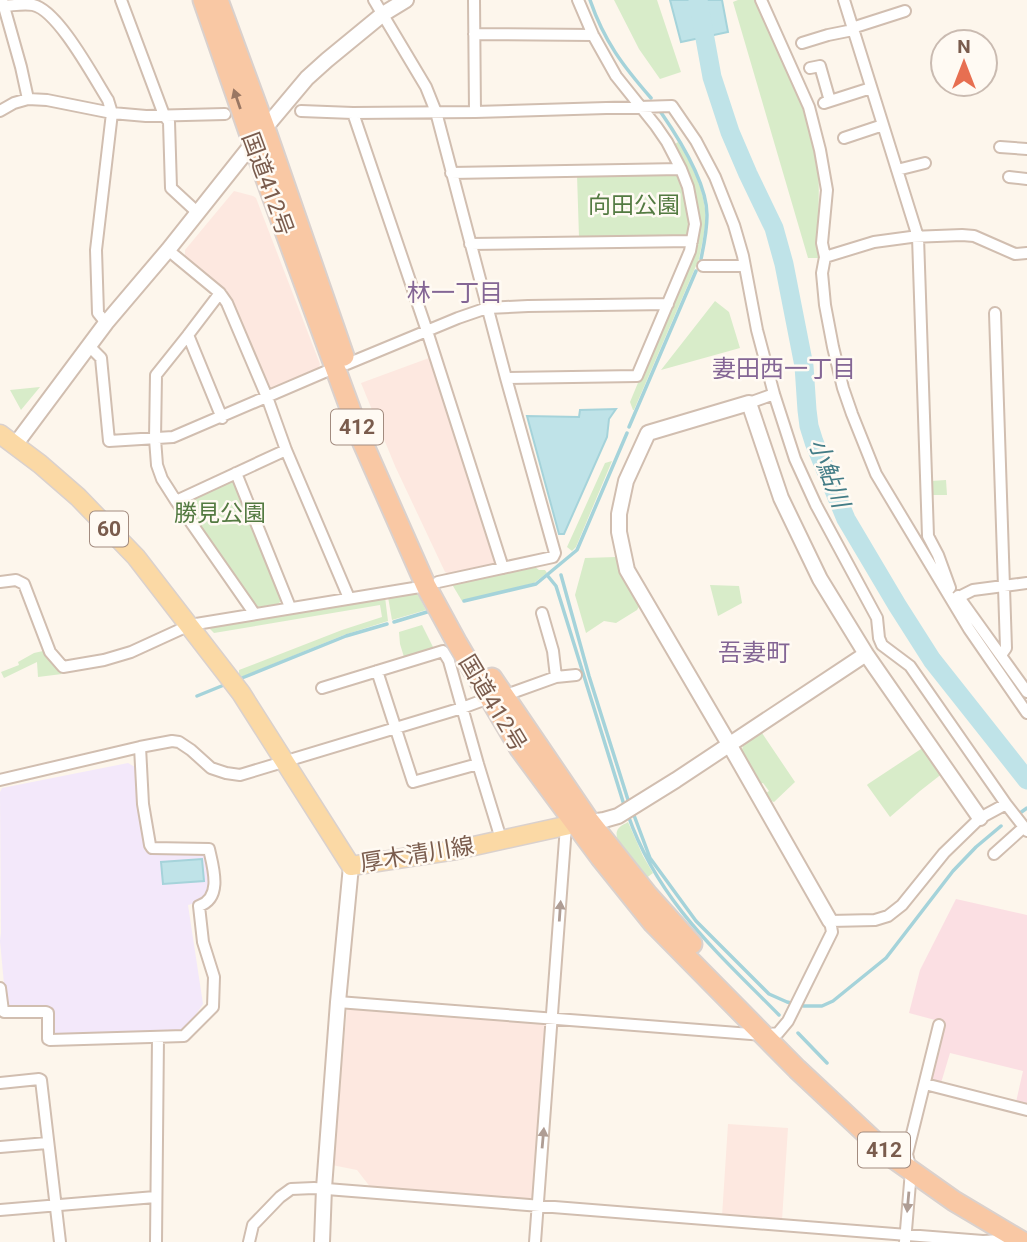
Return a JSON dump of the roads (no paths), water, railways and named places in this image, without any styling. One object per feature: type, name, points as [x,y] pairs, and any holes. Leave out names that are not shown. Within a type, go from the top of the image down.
[{"type":"highway","name":"国道412号","points":[[203,0],[253,144],[340,366]]},
{"type":"highway","name":"国道412号","points":[[218,0],[265,128],[367,453],[432,584],[496,697],[520,749],[653,923],[954,1201],[1020,1236]]},
{"type":"main road","name":"60","points":[[0,434],[40,464],[88,507],[136,557],[190,625]]},
{"type":"main road","name":"厚木清川線","points":[[190,625],[233,681],[351,866],[456,850],[577,824]]},
{"type":"street","points":[[121,0],[169,122],[171,188],[198,213]]},
{"type":"street","points":[[0,582],[16,580],[24,584],[50,652],[64,667],[131,652],[190,625],[432,584],[552,557],[555,553],[436,112],[426,87],[374,0]]},
{"type":"street","points":[[15,445],[106,323],[307,78],[383,14],[406,0]]},
{"type":"street","points":[[474,0],[475,112]]},
{"type":"street","points":[[506,378],[637,376],[692,241],[695,224],[688,187],[681,169],[656,125],[616,75],[593,35],[578,0]]},
{"type":"street","points":[[761,0],[809,107],[820,150],[827,190],[822,243],[825,257],[822,273],[825,305],[843,388],[852,414],[876,474],[955,599],[1027,692]]},
{"type":"street","points":[[844,0],[918,237],[928,536],[969,629],[1027,713]]},
{"type":"street","points":[[27,99],[2,4],[34,5],[47,12],[64,31],[108,100],[112,113],[96,250],[98,313],[106,323]]},
{"type":"street","points":[[802,43],[905,11]]},
{"type":"street","points":[[474,34],[593,35]]},
{"type":"street","points":[[820,66],[827,102],[871,88]]},
{"type":"street","points":[[0,111],[27,99],[146,116],[225,114]]},
{"type":"street","points":[[301,111],[475,112],[672,106],[696,141],[715,177],[734,225],[774,394],[800,471],[877,618],[882,645],[909,667],[1026,829],[994,854]]},
{"type":"street","points":[[354,113],[503,568]]},
{"type":"street","points":[[844,138],[883,125]]},
{"type":"street","points":[[1000,147],[1027,149]]},
{"type":"street","points":[[897,170],[925,163]]},
{"type":"street","points":[[451,173],[681,169]]},
{"type":"street","points":[[1009,177],[1027,179]]},
{"type":"street","points":[[825,257],[874,242],[918,237],[974,236],[1015,254],[1027,253]]},
{"type":"street","points":[[470,243],[692,241]]},
{"type":"street","points":[[168,250],[220,293],[227,303],[349,598]]},
{"type":"street","points":[[703,266],[745,266]]},
{"type":"street","points":[[220,293],[156,375],[157,465],[162,479],[176,501],[254,613]]},
{"type":"street","points":[[89,346],[101,358],[109,441],[173,438],[340,366],[487,308],[668,304]]},
{"type":"street","points":[[995,313],[1005,585],[1006,648],[1001,655]]},
{"type":"street","points":[[188,335],[222,418]]},
{"type":"street","points":[[338,1002],[771,1034],[786,1025],[832,932],[830,921],[627,570],[619,532],[619,514],[626,481],[648,433],[774,394]]},
{"type":"street","points":[[749,403],[772,474],[820,579],[866,653],[980,818]]},
{"type":"street","points":[[176,501],[286,450]]},
{"type":"street","points":[[236,473],[290,607]]},
{"type":"street","points":[[955,599],[973,590],[1027,583]]},
{"type":"street","points":[[542,613],[550,625],[556,677]]},
{"type":"street","points":[[535,1242],[553,1018],[577,824],[611,819],[623,813],[882,645]]},
{"type":"street","points":[[322,688],[443,651],[449,661],[501,839]]},
{"type":"street","points":[[377,671],[413,782],[478,764]]},
{"type":"street","points":[[0,779],[172,741],[191,750],[211,768],[226,774],[240,775],[556,677],[576,675]]},
{"type":"street","points":[[0,988],[4,1012],[48,1013],[50,1040],[184,1036],[213,1007],[214,978],[203,942],[199,906],[210,898],[216,876],[209,849],[152,848],[149,845],[139,747]]},
{"type":"street","points":[[830,921],[876,920],[888,916],[902,905],[938,860],[980,818],[1006,804]]},
{"type":"street","points":[[322,1242],[338,1002],[351,866]]},
{"type":"street","points":[[905,1238],[909,1162],[939,1025]]},
{"type":"street","points":[[156,1242],[158,1037]]},
{"type":"street","points":[[0,1083],[41,1080],[60,1242]]},
{"type":"street","points":[[925,1084],[1027,1110]]},
{"type":"street","points":[[0,1147],[47,1143]]},
{"type":"street","points":[[248,1242],[253,1225],[285,1193],[291,1189],[324,1188],[905,1238],[983,1241],[1020,1236]]},
{"type":"street","points":[[0,1210],[155,1197]]},
{"type":"water","points":[[670,0],[722,0],[728,32],[681,42]]},
{"type":"water","points":[[616,409],[609,419],[607,437],[564,534],[559,534],[527,416],[579,417],[580,410]]},
{"type":"water","points":[[202,859],[204,881],[163,884],[161,862]]},
{"type":"waterway","points":[[590,0],[615,52],[651,98]]},
{"type":"waterway","name":"小鮎川","points":[[698,0],[712,77],[730,132],[774,228],[784,264],[804,366],[809,426],[846,519],[932,660],[1027,780]]},
{"type":"waterway","points":[[660,111],[683,147],[697,175],[706,202],[706,232],[701,259]]},
{"type":"waterway","points":[[629,427],[696,271]]},
{"type":"waterway","points":[[464,601],[536,584],[577,550],[627,433]]},
{"type":"waterway","points":[[547,575],[556,586],[625,808]]},
{"type":"waterway","points":[[561,575],[629,803]]},
{"type":"waterway","points":[[394,622],[427,612]]},
{"type":"waterway","points":[[242,678],[346,636],[387,624]]},
{"type":"waterway","points":[[197,696],[224,685]]},
{"type":"waterway","points":[[1020,813],[1027,808]]},
{"type":"waterway","points":[[632,810],[650,858],[696,921],[769,994],[804,1006],[822,1006],[833,1001],[886,958],[953,871],[1001,826]]},
{"type":"waterway","points":[[628,815],[641,846],[673,899],[712,947],[779,1015]]},
{"type":"waterway","points":[[798,1033],[827,1063]]},
{"type":"district","name":"林一丁目","points":[[455,293]]},
{"type":"district","name":"妻田西一丁目","points":[[784,369]]},
{"type":"district","name":"吾妻町","points":[[754,653]]},
{"type":"park label","name":"向田公園","points":[[634,205]]},
{"type":"park label","name":"勝見公園","points":[[220,513]]}]
